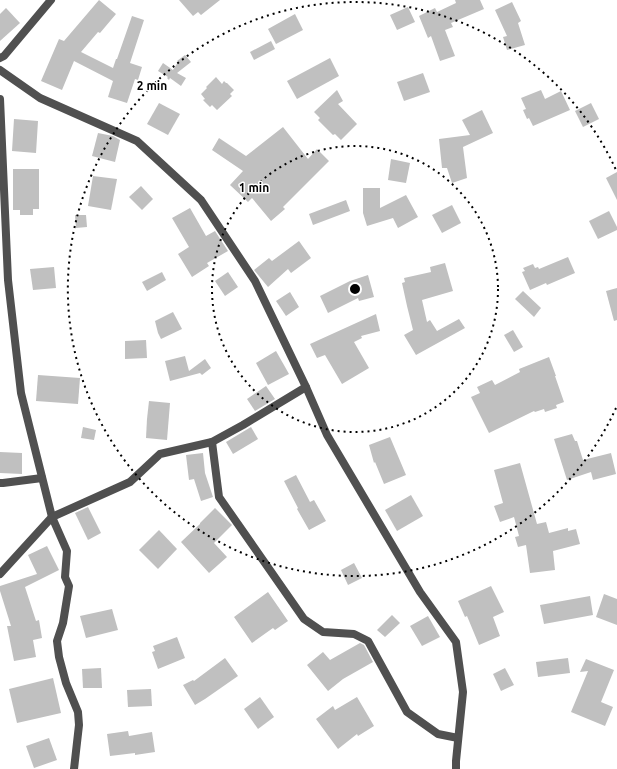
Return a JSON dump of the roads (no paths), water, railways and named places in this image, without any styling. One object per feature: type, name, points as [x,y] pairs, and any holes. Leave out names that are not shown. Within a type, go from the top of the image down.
[{"type":"street","points":[[0,58],[4,56],[51,0]]},
{"type":"street","points":[[0,70],[40,98],[137,141],[201,200],[255,281],[306,387],[327,435],[420,592],[456,642],[463,692],[456,769]]},
{"type":"street","points":[[0,99],[8,280],[21,393],[52,517],[67,551],[65,577],[69,586],[64,623],[57,641],[59,657],[66,683],[78,712],[79,725],[74,769]]},
{"type":"street","points":[[0,574],[52,517],[130,482],[160,454],[212,442],[306,387]]},
{"type":"street","points":[[212,442],[219,497],[304,619],[323,632],[354,634],[368,641],[407,712],[438,734],[458,738]]},
{"type":"street","points":[[0,483],[42,478]]}]
